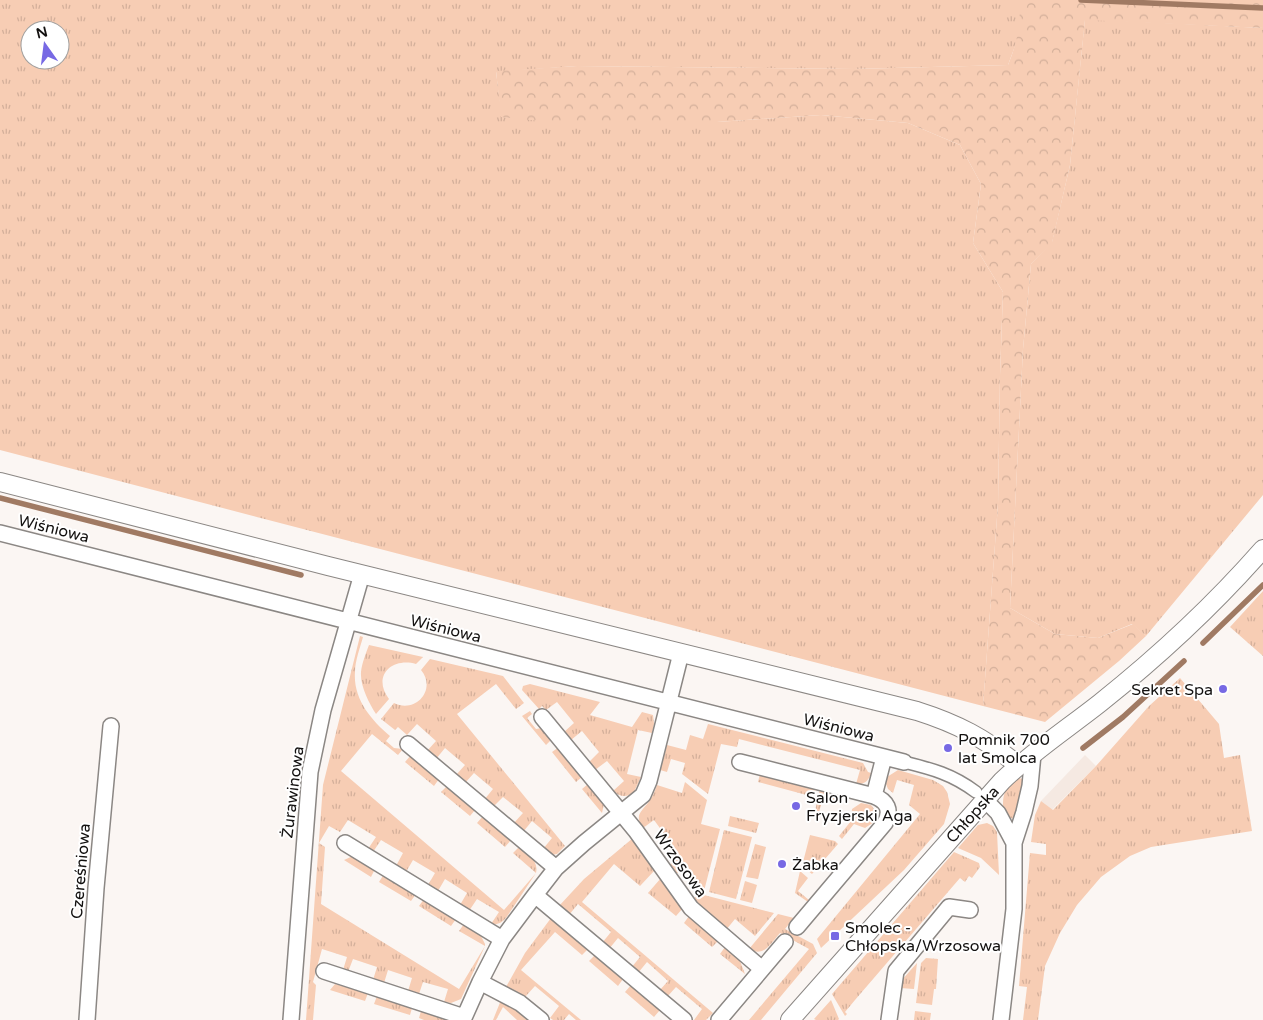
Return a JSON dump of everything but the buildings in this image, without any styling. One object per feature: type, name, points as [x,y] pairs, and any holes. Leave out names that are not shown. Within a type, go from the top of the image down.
[{"type":"street","points":[[0,482],[164,525],[917,710],[963,728],[986,741],[1018,765]]},
{"type":"street","name":"Wiśniowa","points":[[0,533],[944,772],[980,795]]},
{"type":"street","name":"Chłopska","points":[[790,1020],[980,795],[1099,704],[1168,647],[1232,585],[1263,550]]},
{"type":"street","name":"Żurawinowa","points":[[291,1020],[310,772],[323,710],[362,574]]},
{"type":"street","points":[[324,971],[464,1018],[502,940],[534,895],[556,868],[643,796],[649,781],[681,653]]},
{"type":"street","name":"Wrzosowa","points":[[542,717],[636,831],[691,908],[762,969]]},
{"type":"street","name":"Czereśniowa","points":[[87,1020],[96,888],[111,726]]},
{"type":"street","points":[[408,744],[556,868]]},
{"type":"street","points":[[1000,1020],[1014,909],[1014,844],[1030,786],[1033,754]]},
{"type":"street","name":"Wiśniowa","points":[[874,796],[884,757]]},
{"type":"street","points":[[740,762],[874,796],[882,799],[889,811],[885,823],[797,927]]},
{"type":"street","points":[[980,795],[998,813],[1014,844]]},
{"type":"street","points":[[345,842],[502,940]]},
{"type":"street","points":[[534,895],[684,1020]]},
{"type":"street","points":[[888,1020],[896,971],[949,907],[970,910]]},
{"type":"street","points":[[719,1020],[785,942]]},
{"type":"street","points":[[480,982],[520,1003],[541,1020]]},
{"type":"shaded area","points":[[1085,755],[1096,766],[1052,810],[1041,801]]},
{"type":"green space","points":[[0,0],[1020,0],[1018,38],[1008,65],[854,69],[577,66],[496,72],[502,117],[717,122],[821,115],[908,123],[960,145],[981,184],[973,243],[1003,292],[998,504],[983,706],[0,450]]},
{"type":"green space","points":[[1020,0],[1263,0],[1263,28],[1085,20],[1070,165],[1052,243],[1031,264],[1023,349],[1010,608],[1055,634],[1098,638],[1133,624],[1146,636],[1119,661],[1045,722],[983,706],[998,504],[1003,292],[973,243],[981,184],[960,145],[908,123],[821,115],[717,122],[550,122],[501,117],[496,71],[577,66],[854,69],[1008,65],[1018,33]]},
{"type":"green space","points":[[1085,19],[1263,28],[1263,495],[1146,636],[1132,624],[1098,638],[1055,634],[1010,608],[1023,349],[1031,264],[1052,242],[1070,165]]},
{"type":"green space","points":[[1263,591],[1263,656],[1230,627]]},
{"type":"green space","points":[[360,636],[363,637],[357,659],[355,682],[360,700],[370,716],[390,736],[386,741],[394,748],[403,749],[398,755],[372,734],[341,771],[504,910],[536,873],[506,918],[499,923],[491,924],[499,912],[477,899],[469,911],[460,905],[467,893],[445,879],[438,891],[428,885],[435,873],[413,860],[406,872],[396,866],[403,853],[381,840],[373,852],[368,849],[376,837],[348,820],[340,832],[329,826],[319,843],[325,847],[321,904],[459,989],[485,946],[461,999],[451,1003],[444,1002],[448,989],[423,982],[419,994],[408,991],[412,978],[388,970],[384,983],[373,980],[377,967],[353,959],[348,972],[343,970],[347,957],[322,949],[313,982],[316,985],[313,1020],[306,1020],[323,785]]},
{"type":"green space","points":[[369,645],[423,657],[416,664],[399,663],[387,671],[383,676],[383,683],[384,691],[389,699],[376,714],[366,694],[361,677],[362,665]]},
{"type":"green space","points":[[430,659],[503,676],[524,703],[516,709],[496,684],[457,714],[565,846],[557,854],[551,855],[543,849],[552,838],[532,821],[523,832],[513,824],[523,813],[503,797],[493,807],[484,800],[493,789],[474,773],[465,783],[456,775],[465,765],[445,748],[436,759],[427,751],[436,741],[417,724],[407,735],[398,727],[395,730],[381,719],[394,703],[402,706],[410,705],[422,698],[427,685],[421,670]]},
{"type":"green space","points":[[1180,678],[1219,724],[1224,758],[1240,755],[1252,831],[1151,847],[1130,856],[1101,877],[1077,905],[1060,933],[1045,966],[1038,1020],[1023,1020],[1027,987],[1019,986],[1030,853],[1046,855],[1046,844],[1031,842],[1035,815],[1041,801],[1053,810],[1096,766],[1149,706]]},
{"type":"green space","points":[[530,684],[600,702],[590,715],[632,727],[642,712],[653,715],[652,733],[638,730],[627,774],[641,777],[634,792],[624,796],[618,795],[613,791],[624,781],[607,761],[595,770],[589,762],[599,752],[582,731],[571,740],[564,732],[574,723],[557,702],[546,710],[542,706],[539,709],[522,690],[523,686]]},
{"type":"green space","points":[[530,711],[532,714],[527,718],[536,729],[542,728],[552,739],[546,745],[522,716]]},
{"type":"green space","points":[[708,724],[863,763],[868,772],[871,773],[869,778],[862,784],[856,784],[860,770],[739,739],[737,747],[721,744],[708,794],[682,774],[685,763],[671,759],[667,772],[660,770],[667,745],[686,750],[690,735],[703,739]]},
{"type":"green space","points":[[559,747],[582,777],[576,782],[552,752]]},
{"type":"green space","points":[[411,755],[439,779],[434,786],[405,762]]},
{"type":"green space","points":[[898,770],[933,780],[943,786],[947,792],[950,804],[944,824],[904,870],[821,948],[817,939],[920,814],[909,805],[914,785],[897,780],[893,793],[888,789],[886,784],[887,777]]},
{"type":"green space","points":[[760,774],[816,789],[814,797],[758,782]]},
{"type":"green space","points":[[1019,778],[1023,779],[1025,790],[1017,818],[1012,818],[1008,817],[1004,810],[1004,796],[1011,784]]},
{"type":"green space","points":[[685,782],[707,800],[701,824],[720,829],[704,891],[699,889],[702,887],[687,866],[676,874],[669,865],[681,857],[654,820],[643,828],[639,819],[640,813],[651,798],[657,785],[682,793]]},
{"type":"green space","points":[[588,784],[604,804],[602,813],[582,789]]},
{"type":"green space","points":[[447,786],[475,810],[470,816],[441,792]]},
{"type":"green space","points":[[820,789],[834,793],[836,797],[834,801],[823,799],[819,812],[815,811]]},
{"type":"green space","points":[[861,803],[871,805],[874,809],[876,815],[874,822],[865,828],[854,824],[842,839],[839,836],[851,821],[852,809]]},
{"type":"green space","points":[[483,816],[511,840],[505,847],[477,823]]},
{"type":"green space","points":[[730,816],[759,823],[756,833],[728,826]]},
{"type":"green space","points":[[987,823],[993,826],[997,832],[999,875],[981,858],[958,848],[978,825]]},
{"type":"green space","points":[[724,830],[752,837],[736,899],[709,892]]},
{"type":"green space","points":[[810,835],[835,841],[838,844],[812,874],[802,866]]},
{"type":"green space","points":[[633,838],[655,870],[640,886],[614,864],[582,902],[713,1013],[706,1020],[694,1020],[702,1009],[676,987],[667,997],[659,991],[668,981],[647,962],[638,973],[631,968],[640,957],[618,938],[609,949],[602,943],[611,932],[578,904],[569,915],[559,906],[584,879]]},
{"type":"green space","points":[[755,844],[766,847],[758,879],[746,877]]},
{"type":"green space","points":[[519,847],[536,864],[536,873],[513,853]]},
{"type":"green space","points":[[954,852],[979,863],[980,867],[972,878],[969,876],[965,882],[960,878],[845,1012],[847,1014],[845,1016],[832,994]]},
{"type":"green space","points":[[353,856],[375,869],[371,877],[344,860]]},
{"type":"green space","points":[[800,871],[808,878],[798,891],[809,900],[808,902],[795,893]]},
{"type":"green space","points":[[384,874],[416,894],[411,901],[379,882]]},
{"type":"green space","points":[[661,878],[683,908],[676,916],[648,893]]},
{"type":"green space","points":[[745,881],[757,885],[752,903],[740,900]]},
{"type":"green space","points":[[700,894],[774,913],[755,936],[735,919],[726,930],[693,899]]},
{"type":"green space","points":[[424,899],[456,919],[451,926],[419,906]]},
{"type":"green space","points":[[778,914],[794,918],[785,929],[813,944],[817,953],[761,1020],[749,1020],[809,949],[780,933],[763,951],[759,952],[749,949]]},
{"type":"green space","points":[[689,916],[718,941],[712,947],[684,923]]},
{"type":"green space","points":[[551,918],[588,949],[582,955],[555,932],[521,970],[581,1020],[576,1020],[569,1014],[564,1020],[553,1020],[550,1018],[559,1006],[535,986],[525,997],[506,987],[525,953]]},
{"type":"green space","points":[[464,924],[480,934],[485,946],[459,931]]},
{"type":"green space","points":[[725,947],[740,961],[745,974],[720,954]]},
{"type":"green space","points":[[595,955],[623,979],[618,986],[589,961]]},
{"type":"green space","points":[[926,958],[938,959],[936,989],[934,989],[932,1005],[916,1003],[921,963]]},
{"type":"green space","points":[[917,963],[914,989],[900,988],[901,981]]},
{"type":"green space","points":[[335,984],[368,993],[365,1001],[330,990]]},
{"type":"green space","points":[[631,985],[660,1010],[654,1017],[625,992]]},
{"type":"green space","points":[[377,996],[412,1008],[410,1015],[374,1004]]},
{"type":"green space","points":[[501,1000],[530,1020],[517,1020],[503,1007],[496,1020],[493,1020]]},
{"type":"green space","points":[[831,1000],[839,1019],[814,1019]]},
{"type":"green space","points":[[421,1011],[445,1020],[424,1020],[419,1018]]},
{"type":"green space","points":[[915,1011],[931,1013],[930,1020],[914,1020]]},
{"type":"waterway","points":[[1081,0],[1263,8]]},
{"type":"waterway","points":[[0,498],[301,575]]},
{"type":"waterway","points":[[1203,643],[1263,585]]},
{"type":"waterway","points":[[1083,748],[1123,717],[1184,661]]},
{"type":"place","name":"Sekret Spa","points":[[1223,689]]},
{"type":"place","name":"Pomnik 700 lat Smolca","points":[[948,748]]},
{"type":"place","name":"Salon Fryzjerski Aga","points":[[796,806]]},
{"type":"place","name":"Żabka","points":[[782,864]]},
{"type":"place","name":"Smolec - Chłopska/Wrzosowa","points":[[835,936]]}]
